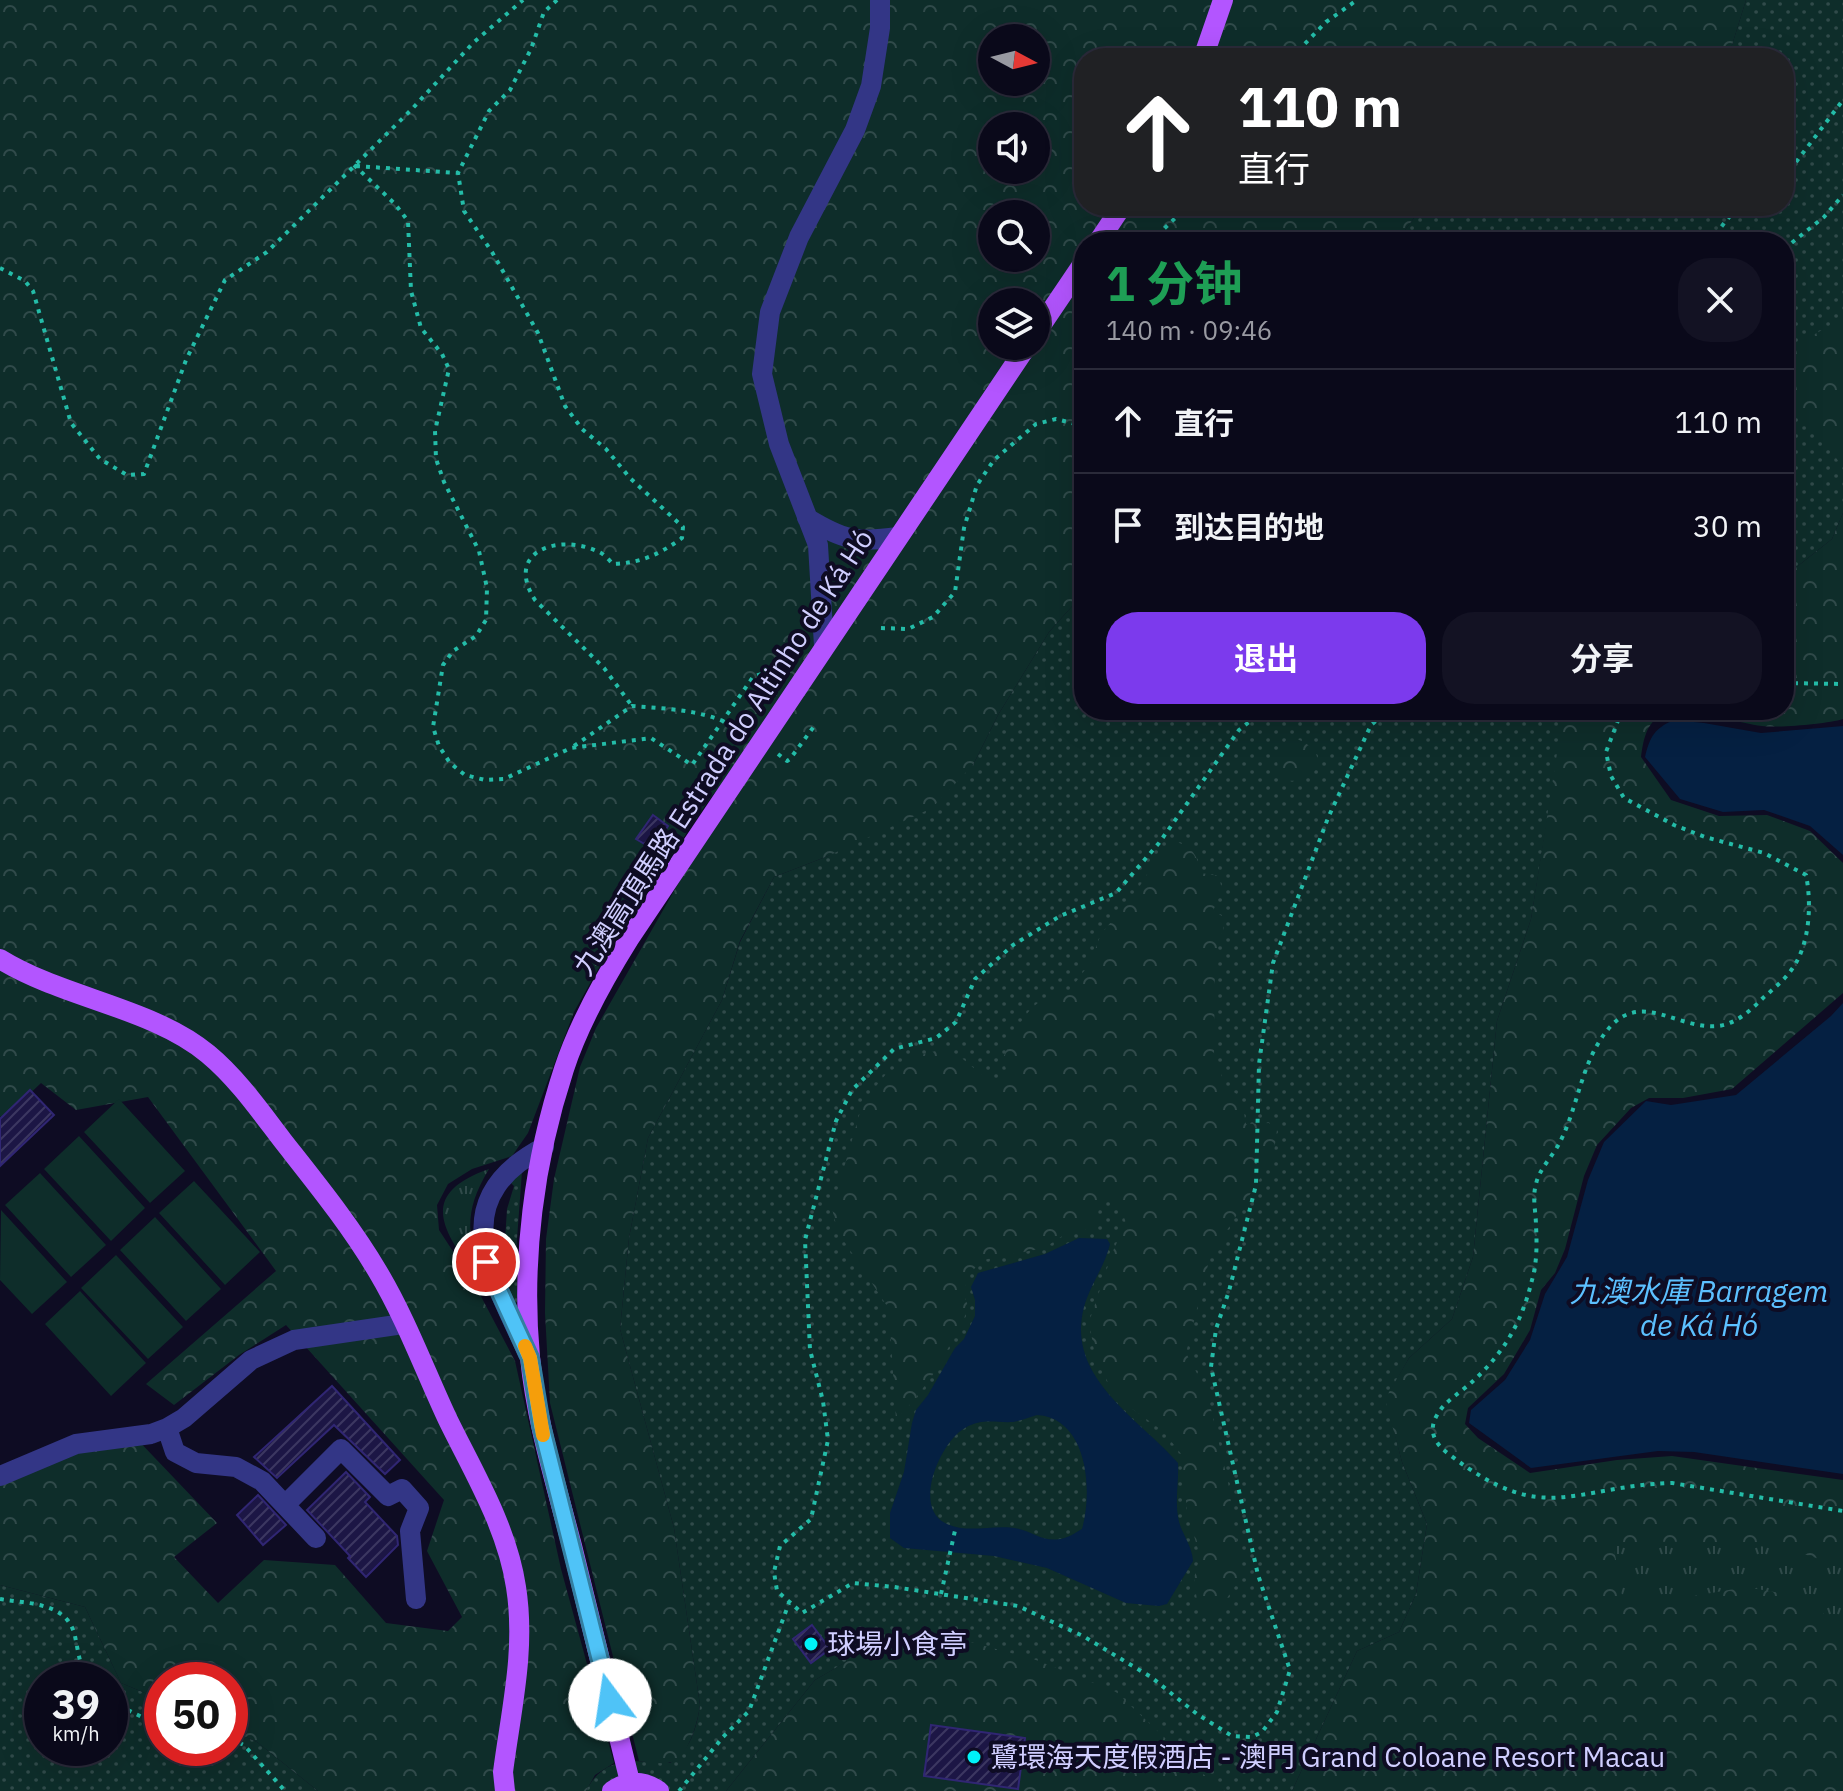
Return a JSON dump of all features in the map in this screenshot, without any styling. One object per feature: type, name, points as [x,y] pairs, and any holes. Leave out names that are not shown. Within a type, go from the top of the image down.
[{"type":"main road","points":[[1206,48],[1223,0]]},
{"type":"main road","points":[[1050,312],[1074,277]]},
{"type":"main road","name":"九澳高頂馬路 Estrada do Altinho de Ká Hó","points":[[621,1787],[541,1425],[530,1358],[527,1287],[534,1200],[564,1068],[606,975],[759,742],[1018,360]]},
{"type":"main road","points":[[0,959],[62,989],[164,1027],[207,1054],[260,1111],[343,1220],[379,1274],[482,1489],[512,1561],[519,1609],[520,1652],[503,1772],[505,1791]]},
{"type":"main road","points":[[621,1787],[641,1782],[659,1791]]},
{"type":"street","points":[[824,646],[818,545],[779,444],[762,374],[770,312],[799,237],[855,130],[871,86],[880,28],[880,0]]},
{"type":"street","points":[[807,518],[834,535],[866,541],[898,537]]},
{"type":"street","points":[[530,1358],[486,1262],[482,1234],[486,1206],[499,1181],[518,1161],[544,1147]]},
{"type":"street","points":[[0,1476],[76,1444],[151,1434],[167,1428],[184,1418],[251,1360],[294,1340],[403,1324]]},
{"type":"street","points":[[167,1428],[175,1452],[196,1463],[236,1467],[262,1481],[316,1538]]},
{"type":"street","points":[[285,1505],[341,1449],[388,1496],[402,1489],[419,1508],[410,1531],[416,1599]]},
{"type":"path","points":[[557,0],[544,12],[531,49],[510,90],[489,111],[458,173],[464,211],[492,252],[538,333],[565,406],[582,429],[683,527],[682,538],[657,556],[630,563],[613,564],[600,552],[553,544],[540,548],[527,567],[528,590],[535,600],[604,668],[632,706]]},
{"type":"path","points":[[1301,48],[1326,22],[1357,0]]},
{"type":"path","points":[[0,268],[25,281],[33,291],[71,423],[100,459],[127,475],[144,474],[186,360],[225,280],[267,252],[412,109],[473,43],[521,1]]},
{"type":"path","points":[[1794,165],[1843,100]]},
{"type":"path","points":[[354,165],[458,173]]},
{"type":"path","points":[[354,165],[395,204],[408,221],[411,291],[421,328],[442,354],[449,369],[435,431],[436,459],[444,482],[479,551],[487,588],[486,620],[476,636],[453,651],[443,665],[433,727],[439,746],[450,763],[465,775],[485,780],[504,779],[571,748],[632,706],[724,719],[787,761],[794,756],[815,725]]},
{"type":"path","points":[[1794,241],[1824,217],[1843,195]]},
{"type":"path","points":[[1161,232],[1177,216]]},
{"type":"path","points":[[1717,232],[1730,216]]},
{"type":"path","points":[[881,628],[908,629],[933,617],[955,592],[964,528],[977,485],[994,460],[1036,424],[1056,419],[1074,424]]},
{"type":"path","points":[[571,748],[651,738],[692,765],[753,677],[777,668],[808,670]]},
{"type":"path","points":[[1794,683],[1843,684]]},
{"type":"path","points":[[1252,720],[1239,730],[1159,843],[1116,893],[1060,916],[1013,945],[975,979],[956,1022],[936,1038],[894,1049],[852,1090],[836,1121],[805,1240],[810,1350],[823,1401],[828,1440],[811,1519],[780,1546],[774,1572],[777,1591],[802,1613],[853,1583],[1018,1606],[1083,1636],[1151,1677],[1197,1714],[1232,1736],[1252,1737],[1262,1732],[1277,1712],[1290,1670],[1258,1575],[1211,1367],[1216,1329],[1256,1185],[1259,1064],[1273,963],[1328,818],[1371,725],[1377,720]]},
{"type":"path","points":[[1618,720],[1606,752],[1611,776],[1624,798],[1674,825],[1764,853],[1806,875],[1807,930],[1790,972],[1752,1009],[1736,1020],[1718,1026],[1694,1024],[1641,1010],[1625,1015],[1611,1026],[1597,1046],[1577,1089],[1572,1114],[1560,1142],[1536,1181],[1536,1260],[1525,1302],[1510,1339],[1498,1358],[1437,1413],[1434,1439],[1441,1448],[1490,1483],[1526,1497],[1568,1499],[1652,1483],[1672,1483],[1843,1511]]},
{"type":"path","points":[[941,1594],[956,1526]]},
{"type":"path","points":[[0,1599],[50,1607],[65,1614],[74,1631],[80,1662]]},
{"type":"path","points":[[679,1791],[723,1737],[749,1711],[789,1601]]},
{"type":"path","points":[[248,1749],[285,1791]]},
{"type":"green space","points":[[0,0],[1746,0],[1731,48],[1074,48],[1074,216],[1416,216],[1404,232],[1074,232],[1074,604],[1049,632],[998,715],[973,765],[932,808],[774,877],[740,941],[722,1000],[648,1138],[629,1238],[620,1329],[674,1528],[700,1705],[692,1737],[683,1753],[672,1762],[639,1761],[550,1403],[545,1313],[546,1239],[554,1179],[580,1067],[596,1028],[756,747],[711,797],[617,935],[574,1012],[528,1133],[512,1156],[472,1169],[448,1184],[437,1205],[439,1230],[475,1285],[515,1361],[561,1569],[614,1763],[595,1775],[586,1791],[318,1791],[248,1738],[248,1662],[144,1662],[144,1693],[128,1686],[128,1662],[111,1662],[85,1607],[0,1585],[0,1476],[133,1435],[217,1523],[174,1557],[218,1603],[264,1560],[335,1565],[386,1623],[448,1631],[462,1617],[427,1551],[444,1500],[286,1325],[239,1355],[174,1405],[146,1384],[276,1271],[148,1097],[76,1110],[41,1083],[3,1119],[0,1116]]},
{"type":"green space","points":[[1746,0],[1843,0],[1843,513],[1832,539],[1794,569],[1794,232],[1404,232],[1416,216],[1794,216],[1794,48],[1731,48]]},
{"type":"green space","points":[[1843,318],[1843,468],[1815,427],[1794,413],[1794,349]]},
{"type":"green space","points":[[1843,513],[1843,719],[1791,726],[1732,720],[1794,720],[1794,569],[1832,539]]},
{"type":"green space","points":[[1074,604],[1074,720],[1563,720],[1531,919],[1497,1021],[1473,1257],[1452,1319],[1409,1358],[1386,1399],[1402,1462],[1427,1524],[1416,1594],[1399,1632],[1357,1651],[1292,1791],[1225,1791],[952,1637],[891,1636],[815,1680],[726,1791],[586,1791],[594,1779],[611,1765],[633,1761],[670,1763],[677,1758],[691,1738],[700,1705],[674,1528],[620,1329],[629,1238],[648,1138],[722,1000],[740,942],[774,877],[828,856],[973,765],[998,715],[1049,632]]},
{"type":"green space","points":[[1562,720],[1655,720],[1646,733],[1641,757],[1671,800],[1719,816],[1767,815],[1810,831],[1843,863],[1843,993],[1732,1089],[1683,1098],[1649,1098],[1631,1108],[1597,1145],[1584,1176],[1565,1249],[1555,1273],[1541,1290],[1530,1330],[1504,1374],[1468,1408],[1465,1424],[1478,1438],[1530,1473],[1617,1460],[1672,1456],[1843,1480],[1843,1791],[1292,1791],[1357,1651],[1399,1632],[1416,1594],[1427,1524],[1402,1462],[1385,1399],[1409,1358],[1452,1319],[1473,1257],[1497,1021],[1531,919]]},
{"type":"green space","points":[[1297,739],[1309,745],[1315,753],[1318,761],[1316,768],[1303,779],[1279,779],[1277,759],[1286,740]]},
{"type":"green space","points":[[1177,842],[1194,853],[1201,873],[1219,876],[1222,890],[1213,911],[1222,916],[1224,927],[1215,954],[1214,1056],[1226,1087],[1241,1097],[1246,1124],[1269,1123],[1277,1130],[1273,1158],[1210,1257],[1186,1353],[1207,1392],[1228,1482],[1240,1565],[1235,1586],[1212,1621],[1199,1616],[1194,1578],[1200,1556],[1187,1512],[1182,1455],[1163,1431],[1131,1408],[1109,1385],[1094,1350],[1089,1322],[1126,1223],[1119,1202],[1109,1197],[1099,1204],[1097,1223],[1085,1230],[1064,1235],[1044,1248],[983,1260],[971,1272],[963,1292],[968,1306],[963,1322],[934,1373],[896,1420],[889,1309],[838,1232],[832,1209],[863,1102],[886,1074],[913,1057],[943,1049],[958,1055],[981,1074],[998,1081],[1009,1080],[1003,1058],[1020,1023],[1044,999],[1070,990],[1090,963],[1101,934],[1136,892],[1161,852]]},
{"type":"green space","points":[[119,1099],[185,1171],[150,1203],[84,1132]]},
{"type":"green space","points":[[79,1136],[145,1208],[111,1241],[44,1169]]},
{"type":"green space","points":[[489,1169],[474,1200],[470,1227],[483,1287],[450,1236],[444,1220],[444,1206],[450,1192],[464,1180]]},
{"type":"green space","points":[[522,1171],[517,1239],[517,1302],[514,1304],[506,1295],[510,1290],[504,1256],[507,1209],[514,1186],[509,1181]]},
{"type":"green space","points":[[40,1173],[106,1245],[71,1277],[5,1205]]},
{"type":"green space","points":[[194,1181],[260,1252],[225,1285],[159,1213]]},
{"type":"green space","points":[[1,1210],[67,1282],[32,1314],[0,1280]]},
{"type":"green space","points":[[155,1217],[221,1289],[186,1321],[120,1250]]},
{"type":"green space","points":[[116,1255],[183,1327],[148,1359],[81,1288]]},
{"type":"green space","points":[[80,1291],[146,1363],[111,1396],[45,1324]]},
{"type":"green space","points":[[1613,1542],[1753,1545],[1825,1561],[1843,1568],[1843,1629],[1802,1597],[1746,1587],[1624,1608]]},
{"type":"green space","points":[[0,1585],[85,1607],[111,1662],[24,1662],[24,1766],[128,1766],[128,1686],[144,1693],[144,1766],[248,1766],[248,1738],[318,1791],[0,1791]]},
{"type":"green space","points":[[890,1636],[952,1637],[1036,1660],[1116,1692],[1225,1791],[726,1791],[815,1680]]},
{"type":"water","points":[[1674,720],[1761,733],[1843,726],[1843,855],[1810,826],[1764,810],[1723,812],[1680,799],[1645,757],[1654,734]]},
{"type":"water","name":"九澳水庫 Barragem de Ká Hó","points":[[1843,1003],[1843,1474],[1694,1452],[1658,1451],[1531,1468],[1469,1423],[1471,1410],[1505,1380],[1530,1340],[1545,1294],[1567,1257],[1588,1180],[1604,1142],[1646,1101],[1671,1105],[1736,1095]]},
{"type":"water","points":[[1079,1238],[1107,1239],[1110,1244],[1084,1307],[1081,1332],[1085,1355],[1095,1376],[1178,1463],[1178,1517],[1193,1561],[1167,1604],[1126,1603],[1047,1568],[994,1556],[904,1548],[890,1538],[890,1513],[904,1472],[916,1410],[955,1348],[964,1339],[975,1316],[971,1287],[978,1273],[1045,1254]],"holes":[[[1037,1415],[1054,1419],[1077,1442],[1083,1459],[1087,1496],[1082,1529],[1054,1540],[1010,1528],[963,1528],[945,1523],[935,1515],[930,1489],[939,1459],[956,1435],[971,1425],[983,1422],[1013,1422]]]},
{"type":"building","points":[[653,815],[668,826],[653,849],[636,839]]},
{"type":"building","points":[[30,1090],[54,1115],[0,1166],[0,1119]]},
{"type":"building","points":[[332,1386],[400,1460],[385,1474],[334,1425],[277,1478],[254,1457]]},
{"type":"building","points":[[346,1472],[370,1497],[365,1502],[397,1536],[398,1545],[366,1577],[307,1510]]},
{"type":"building","points":[[258,1495],[286,1525],[263,1545],[237,1515]]},
{"type":"building","name":"球場小食亭","points":[[812,1625],[830,1649],[811,1663],[793,1639]]},
{"type":"building","name":"鷺環海天度假酒店 - 澳門 Grand Coloane Resort Macau","points":[[931,1725],[1025,1738],[1018,1789],[924,1776]]},
{"type":"slow traffic","points":[[525,1346],[530,1358],[543,1435]]},
{"type":"place","name":"球場小食亭","points":[[811,1644]]},
{"type":"place","name":"鷺環海天度假酒店 - 澳門 Grand Coloane Resort Macau","points":[[974,1757]]},
{"type":"route","points":[[486,1262],[530,1358],[541,1425],[610,1700]]}]
